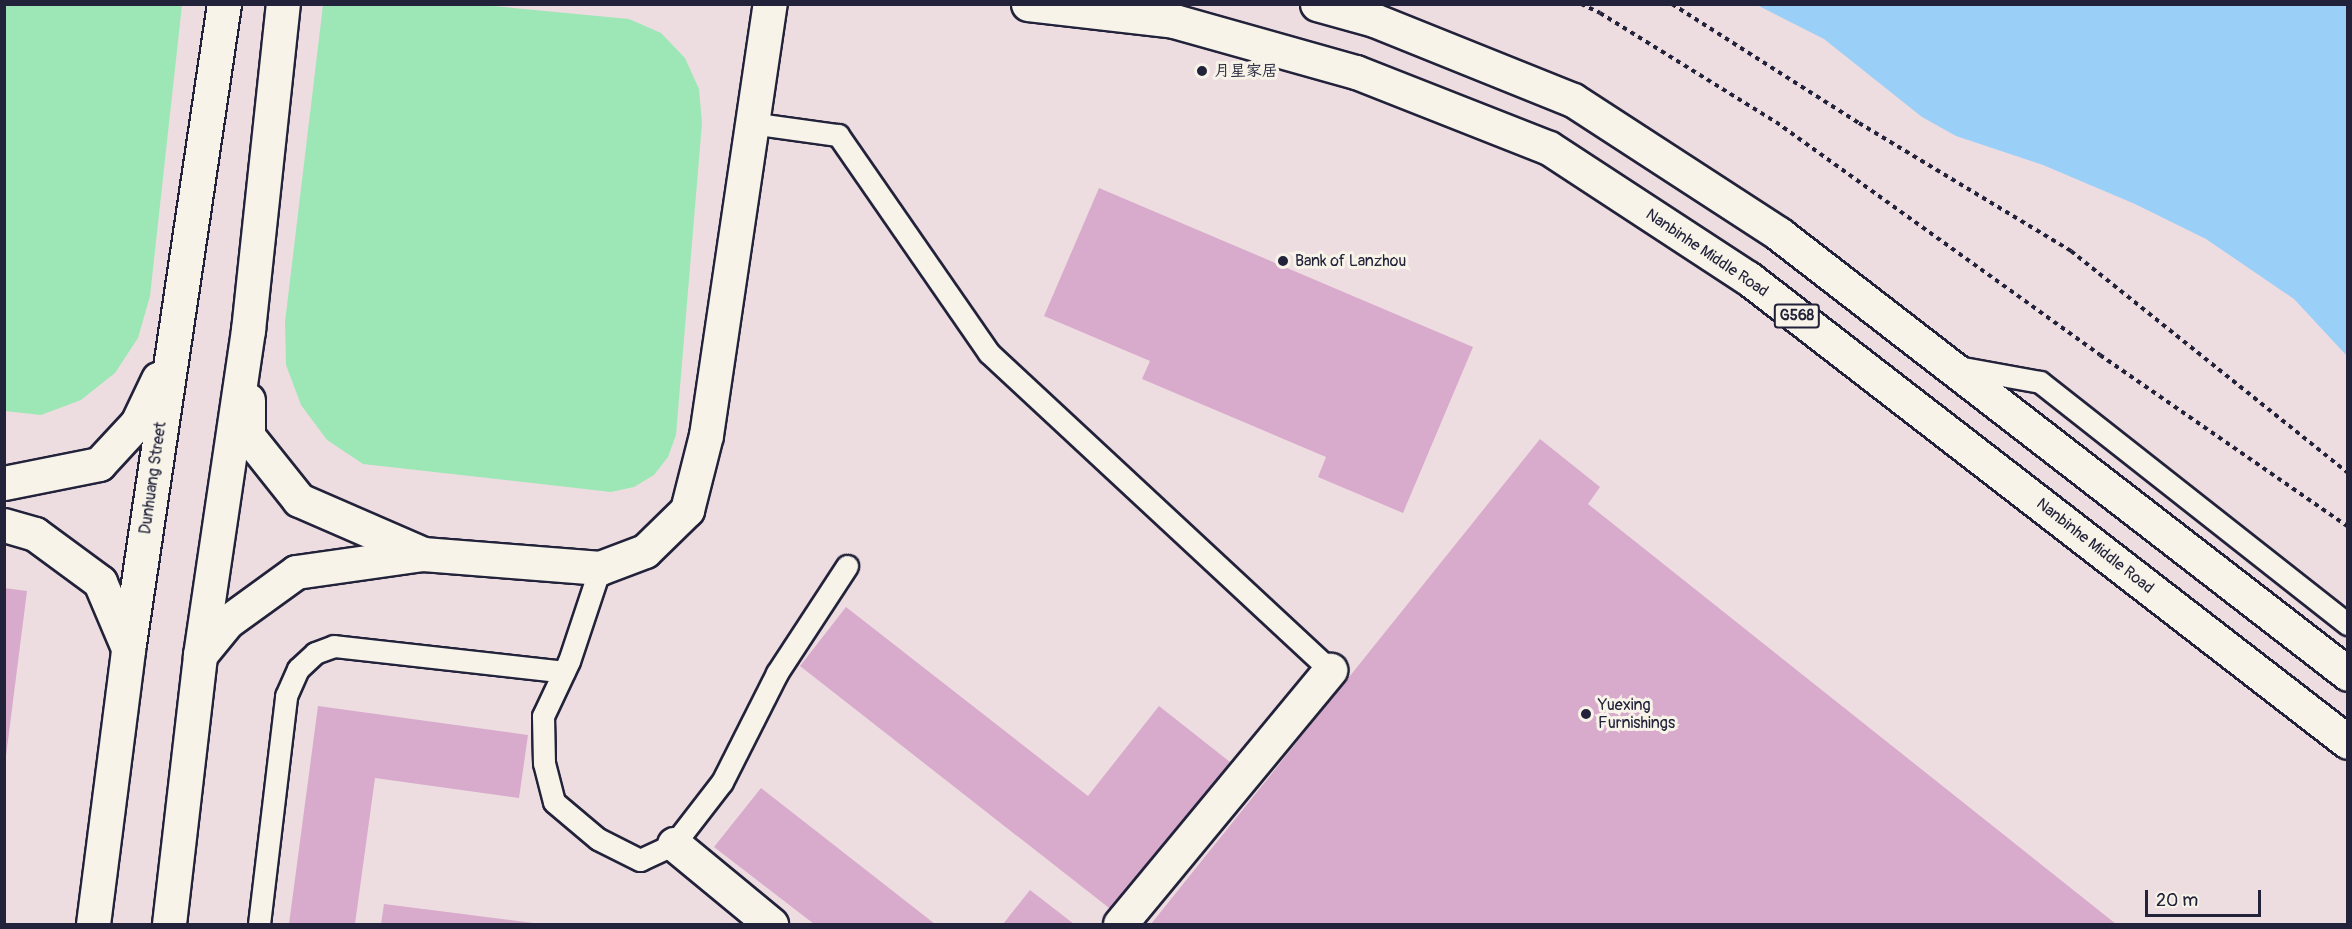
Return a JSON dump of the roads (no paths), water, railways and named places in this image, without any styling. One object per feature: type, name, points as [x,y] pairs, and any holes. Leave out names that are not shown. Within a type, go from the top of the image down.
[{"type":"main road","points":[[170,924],[200,655],[248,330],[283,4]]},
{"type":"main road","points":[[200,655],[227,622],[296,572],[423,554],[600,568],[645,551],[687,510],[706,435],[770,4]]},
{"type":"main road","name":"Nanbinhe Middle Road","points":[[1028,4],[1174,21],[1356,72],[1548,148],[1748,278],[2348,742]]},
{"type":"main road","points":[[1317,4],[1374,20],[1574,100],[1779,234],[2348,674]]},
{"type":"main road","name":"Dunhuang Street","points":[[93,924],[128,650],[222,19]]},
{"type":"main road","points":[[248,330],[248,436],[299,500],[423,554]]},
{"type":"main road","points":[[4,483],[99,464],[138,423],[172,351]]},
{"type":"main road","points":[[4,525],[35,534],[100,582],[128,650]]},
{"type":"main road","points":[[1120,924],[1330,670]]},
{"type":"main road","points":[[674,844],[771,924]]},
{"type":"lane","points":[[751,123],[838,135],[989,353],[1330,670]]},
{"type":"lane","points":[[1949,365],[2040,382],[2348,624]]},
{"type":"lane","points":[[600,568],[564,672],[543,716],[544,763],[554,802],[598,839],[640,860],[674,844],[722,782],[777,672],[847,566]]},
{"type":"lane","points":[[259,924],[286,696],[298,669],[315,653],[334,646],[564,672]]},
{"type":"water","points":[[1757,5],[2347,5],[2347,356],[2294,299],[2206,239],[2135,204],[2043,165],[1956,136],[1922,117],[1824,39]]},
{"type":"place","name":"月星家居","points":[[1202,71]]},
{"type":"place","name":"Bank of Lanzhou","points":[[1283,261]]},
{"type":"place","name":"Yuexing Furnishings","points":[[1586,714]]}]
